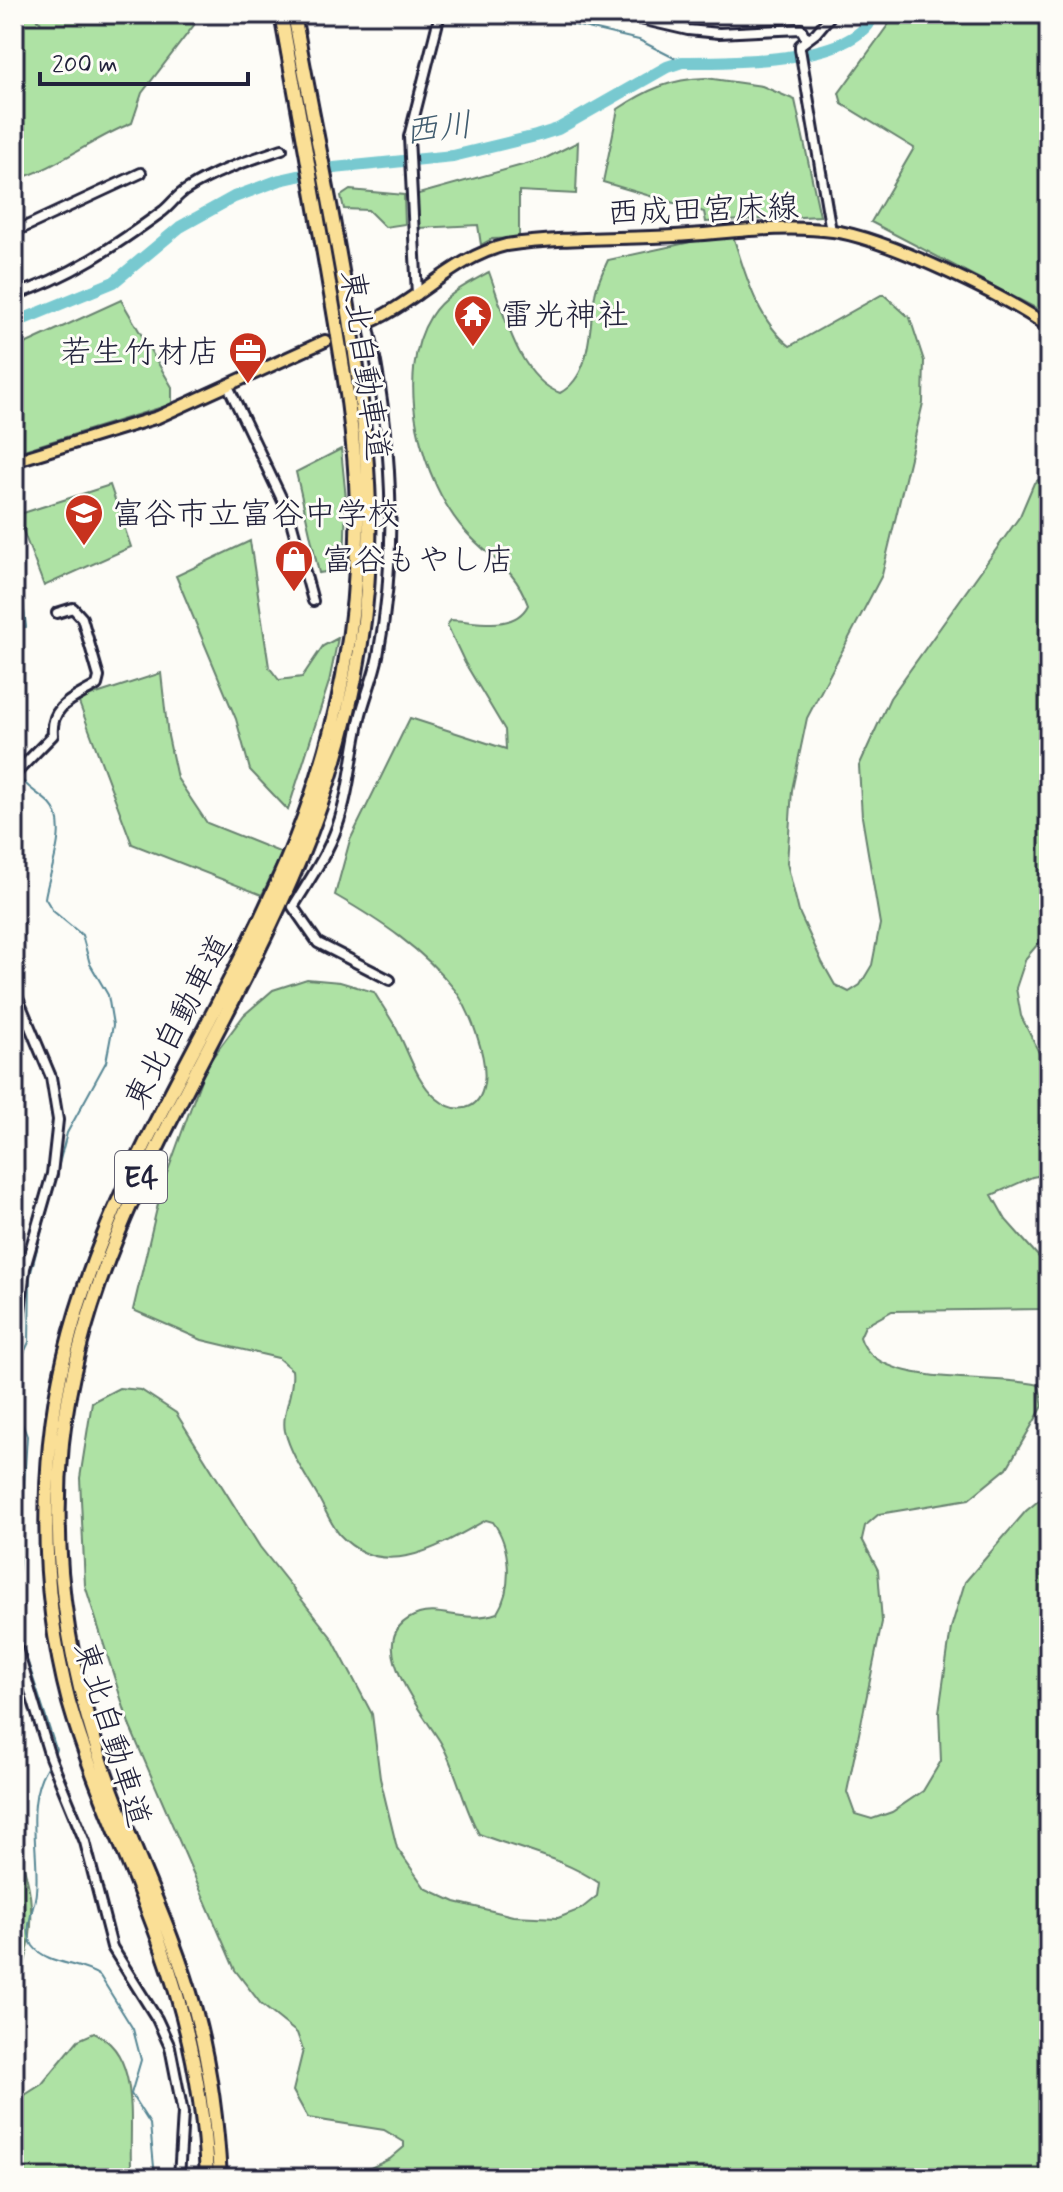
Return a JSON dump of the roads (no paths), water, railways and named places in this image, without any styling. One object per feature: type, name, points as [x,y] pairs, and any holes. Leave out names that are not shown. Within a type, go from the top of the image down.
[{"type":"highway","name":"東北自動車道","points":[[281,14],[313,156]]},
{"type":"highway","name":"東北自動車道","points":[[220,2178],[211,2082],[195,2012],[171,1938],[97,1750],[81,1694],[62,1583],[59,1485],[76,1360],[104,1265],[146,1165],[289,885],[328,784],[351,697],[365,611],[369,507],[360,401],[313,156],[294,14]]},
{"type":"highway","name":"東北自動車道","points":[[207,2178],[198,2085],[183,2015],[160,1943],[86,1755],[68,1698],[49,1584],[47,1474],[61,1368],[91,1263],[135,1159],[287,860],[317,780],[340,693],[353,610],[357,508],[344,377],[319,191]]},
{"type":"main road","name":"西成田宮床線","points":[[364,325],[417,295],[476,255],[506,245],[751,231],[831,231],[863,237],[896,251],[1011,303],[1049,327]]},
{"type":"main road","points":[[14,461],[158,417],[325,341]]},
{"type":"street","points":[[417,295],[409,137],[440,14]]},
{"type":"street","points":[[619,14],[688,30],[719,33],[801,29],[807,40]]},
{"type":"street","points":[[831,231],[800,49],[832,14]]},
{"type":"street","points":[[14,295],[65,274],[108,249],[167,208],[183,191],[215,174],[282,149]]},
{"type":"street","points":[[14,232],[141,173]]},
{"type":"street","points":[[364,325],[382,405],[388,471],[391,536],[388,591],[378,658],[334,827],[293,907],[318,943],[390,980]]},
{"type":"street","points":[[228,386],[289,514],[313,601]]},
{"type":"street","points":[[17,772],[53,735],[51,719],[55,711],[97,685],[99,677],[82,618],[73,608],[57,613]]},
{"type":"street","points":[[14,989],[51,1077],[58,1136],[52,1174],[25,1268],[14,1364]]},
{"type":"street","points":[[14,1638],[51,1762],[85,1842],[112,1947],[157,2019],[170,2047],[183,2113],[179,2178]]},
{"type":"water","points":[[23,602],[26,627],[14,629],[14,603]]},
{"type":"waterway","points":[[528,14],[639,40],[682,62]]},
{"type":"waterway","name":"西川","points":[[14,323],[114,282],[180,227],[234,197],[280,180],[334,168],[453,156],[536,136],[558,129],[667,67],[682,62],[758,60],[818,51],[843,43],[862,30],[873,14]]},
{"type":"waterway","points":[[17,774],[56,813],[58,837],[45,898],[53,911],[82,935],[90,964],[108,995],[113,1025],[106,1062],[67,1133],[30,1276],[29,1342],[21,1359],[19,1416],[27,1436],[16,1605],[23,1647],[56,1749],[53,1759]]},
{"type":"waterway","points":[[49,1764],[41,1778],[35,1809],[37,1876],[29,1926],[30,1939],[33,1946],[47,1957],[100,1976],[133,2029],[141,2060],[131,2094],[150,2124],[155,2178]]},
{"type":"place","name":"雷光神社","points":[[473,348]]},
{"type":"place","name":"若生竹材店","points":[[248,385]]},
{"type":"place","name":"富谷市立富谷中学校","points":[[84,547]]},
{"type":"place","name":"富谷もやし店","points":[[294,593]]}]
